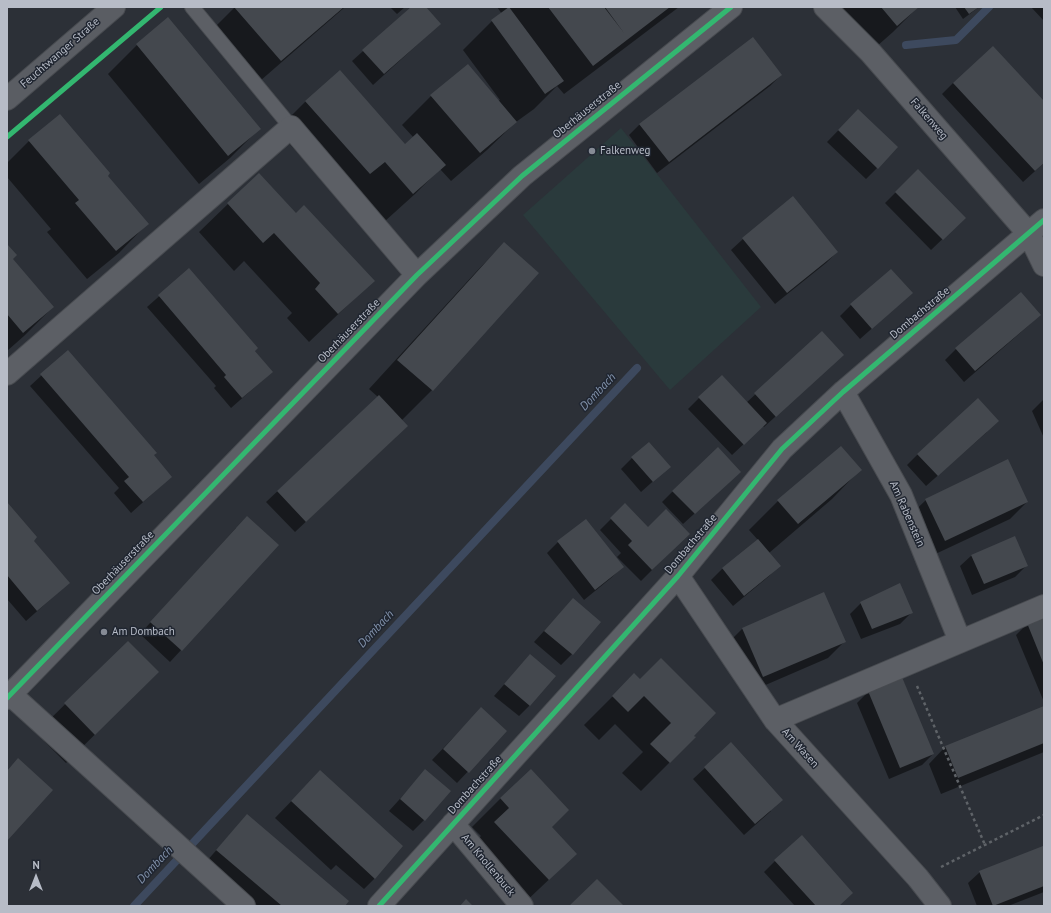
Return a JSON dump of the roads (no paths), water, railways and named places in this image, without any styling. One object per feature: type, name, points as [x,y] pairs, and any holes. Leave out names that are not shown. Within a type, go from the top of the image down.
[{"type":"main road","name":"Feuchtwanger Straße","points":[[7,99],[114,7]]},
{"type":"street","name":"Oberhäuserstraße","points":[[9,696],[417,275],[522,176],[731,7]]},
{"type":"street","name":"Falkenweg","points":[[825,7],[1036,227],[1044,265]]},
{"type":"street","points":[[7,374],[291,127],[417,275]]},
{"type":"street","name":"Dombachstraße","points":[[379,906],[678,576],[782,449],[843,392],[1036,227]]},
{"type":"street","name":"Am Rabenstein","points":[[843,392],[901,495],[960,641]]},
{"type":"street","name":"Am Wasen","points":[[678,576],[775,720],[918,878],[940,906]]},
{"type":"street","points":[[775,720],[1044,606]]},
{"type":"street","points":[[9,696],[244,906]]},
{"type":"street","name":"Am Knollenbuck","points":[[453,824],[522,906]]},
{"type":"lane","points":[[192,7],[291,127]]},
{"type":"waterway","name":"Dombach","points":[[906,45],[956,40],[989,7]]},
{"type":"waterway","name":"Dombach","points":[[134,906],[637,368]]},
{"type":"place","name":"Falkenweg","points":[[592,151]]},
{"type":"place","name":"Am Dombach","points":[[104,632]]}]
